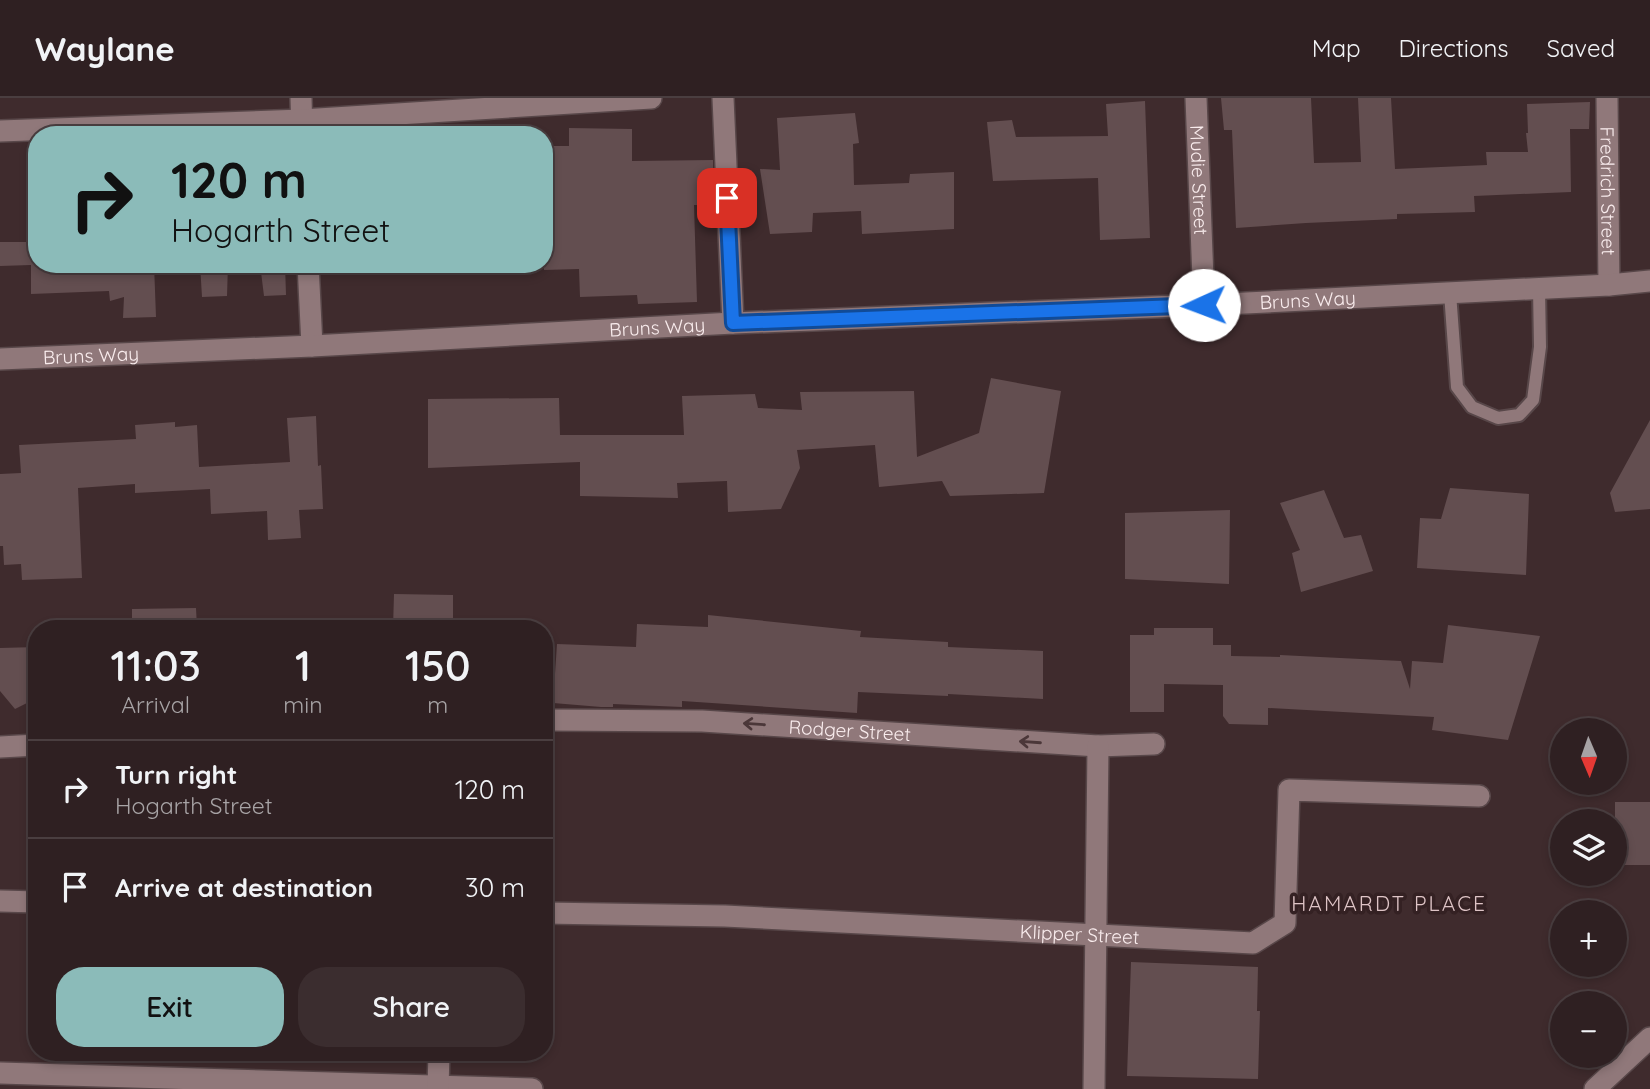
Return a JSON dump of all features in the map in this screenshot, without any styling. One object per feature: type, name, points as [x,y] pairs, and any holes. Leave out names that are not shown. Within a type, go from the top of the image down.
[{"type":"street","points":[[301,98],[302,126]]},
{"type":"street","points":[[314,126],[651,98]]},
{"type":"street","points":[[723,98],[733,323]]},
{"type":"street","name":"Mudie Street","points":[[1196,98],[1204,305]]},
{"type":"street","name":"Fredrich Street","points":[[1606,98],[1609,285]]},
{"type":"street","points":[[0,131],[28,131]]},
{"type":"street","points":[[308,273],[312,346]]},
{"type":"street","name":"Bruns Way","points":[[0,359],[312,346],[733,323],[1204,305],[1650,281]]},
{"type":"street","name":"Rodger Street","points":[[553,720],[702,721],[1098,746],[1154,744]]},
{"type":"street","points":[[0,747],[28,745]]},
{"type":"street","points":[[1094,1089],[1098,746]]},
{"type":"street","name":"Klipper Street","points":[[553,913],[725,916],[1253,943],[1285,923],[1289,790],[1479,796]]},
{"type":"street","points":[[0,901],[28,902]]},
{"type":"street","points":[[1595,1089],[1650,1038]]},
{"type":"street","points":[[438,1087],[439,1061]]},
{"type":"street","points":[[0,1073],[532,1089]]},
{"type":"lane","points":[[1450,293],[1457,387],[1472,407],[1498,418],[1519,415],[1533,400],[1540,347],[1539,288]]},
{"type":"building","points":[[1221,98],[1311,98],[1314,163],[1361,162],[1358,98],[1391,98],[1395,169],[1487,165],[1486,152],[1528,152],[1527,104],[1590,102],[1589,129],[1570,129],[1571,192],[1474,196],[1475,212],[1397,214],[1397,219],[1236,228],[1232,130],[1224,130]]},
{"type":"building","points":[[1145,101],[1150,238],[1100,240],[1098,178],[993,181],[987,122],[1012,120],[1016,137],[1108,136],[1106,104]]},
{"type":"building","points":[[855,113],[859,143],[853,144],[854,185],[909,183],[910,174],[954,172],[954,229],[862,234],[861,211],[813,213],[812,232],[770,234],[760,169],[780,170],[777,118]]},
{"type":"building","points":[[569,128],[632,129],[632,161],[713,160],[714,205],[694,205],[697,302],[638,304],[637,295],[580,297],[579,269],[553,270],[553,146],[569,146]]},
{"type":"building","points":[[0,242],[28,242],[28,265],[0,266]]},
{"type":"building","points":[[31,273],[154,273],[156,317],[123,318],[124,297],[110,301],[109,291],[31,294]]},
{"type":"building","points":[[201,273],[228,273],[227,296],[202,297]]},
{"type":"building","points":[[261,273],[285,273],[286,295],[264,296]]},
{"type":"building","points":[[991,378],[1061,391],[1044,493],[950,496],[942,481],[879,487],[875,445],[797,450],[800,468],[781,509],[728,512],[727,481],[677,483],[678,498],[580,496],[580,462],[428,468],[428,399],[559,398],[560,435],[684,435],[682,396],[755,394],[758,408],[802,410],[800,392],[914,391],[917,457],[979,433]]},
{"type":"building","points":[[316,416],[323,509],[299,510],[301,538],[268,540],[267,511],[211,514],[210,489],[135,493],[135,484],[78,488],[82,578],[22,580],[21,564],[4,565],[3,546],[0,546],[0,474],[21,473],[19,445],[136,439],[135,425],[175,422],[175,427],[197,425],[199,467],[290,462],[287,418]]},
{"type":"building","points":[[1650,420],[1650,509],[1615,512],[1610,493]]},
{"type":"building","points":[[1450,488],[1529,494],[1526,575],[1417,568],[1420,518],[1441,519]]},
{"type":"building","points":[[1324,490],[1344,538],[1361,535],[1373,571],[1301,592],[1292,553],[1300,550],[1280,503]]},
{"type":"building","points":[[1230,510],[1229,584],[1125,579],[1125,513]]},
{"type":"building","points":[[394,594],[453,595],[453,620],[393,620]]},
{"type":"building","points":[[196,608],[197,620],[132,620],[132,609]]},
{"type":"building","points":[[708,615],[861,631],[860,637],[948,642],[948,647],[1043,651],[1043,699],[858,692],[857,713],[682,701],[682,707],[613,704],[613,707],[601,707],[553,703],[557,644],[636,647],[637,624],[708,627]]},
{"type":"building","points":[[1448,625],[1540,636],[1508,740],[1432,730],[1434,717],[1268,708],[1268,725],[1229,724],[1223,716],[1223,685],[1164,684],[1164,712],[1130,712],[1130,635],[1154,635],[1154,628],[1213,628],[1213,645],[1231,645],[1231,656],[1280,655],[1401,661],[1410,689],[1412,661],[1443,663]]},
{"type":"building","points":[[28,647],[28,702],[15,709],[0,691],[0,648]]},
{"type":"building","points":[[1615,802],[1650,802],[1650,865],[1627,865],[1627,809],[1615,809]]},
{"type":"building","points":[[1131,962],[1258,967],[1258,1079],[1127,1076]]},
{"type":"district","name":"HAMARDT PLACE","points":[[1389,903]]},
{"type":"route","points":[[727,198],[733,323],[1204,305]]}]
